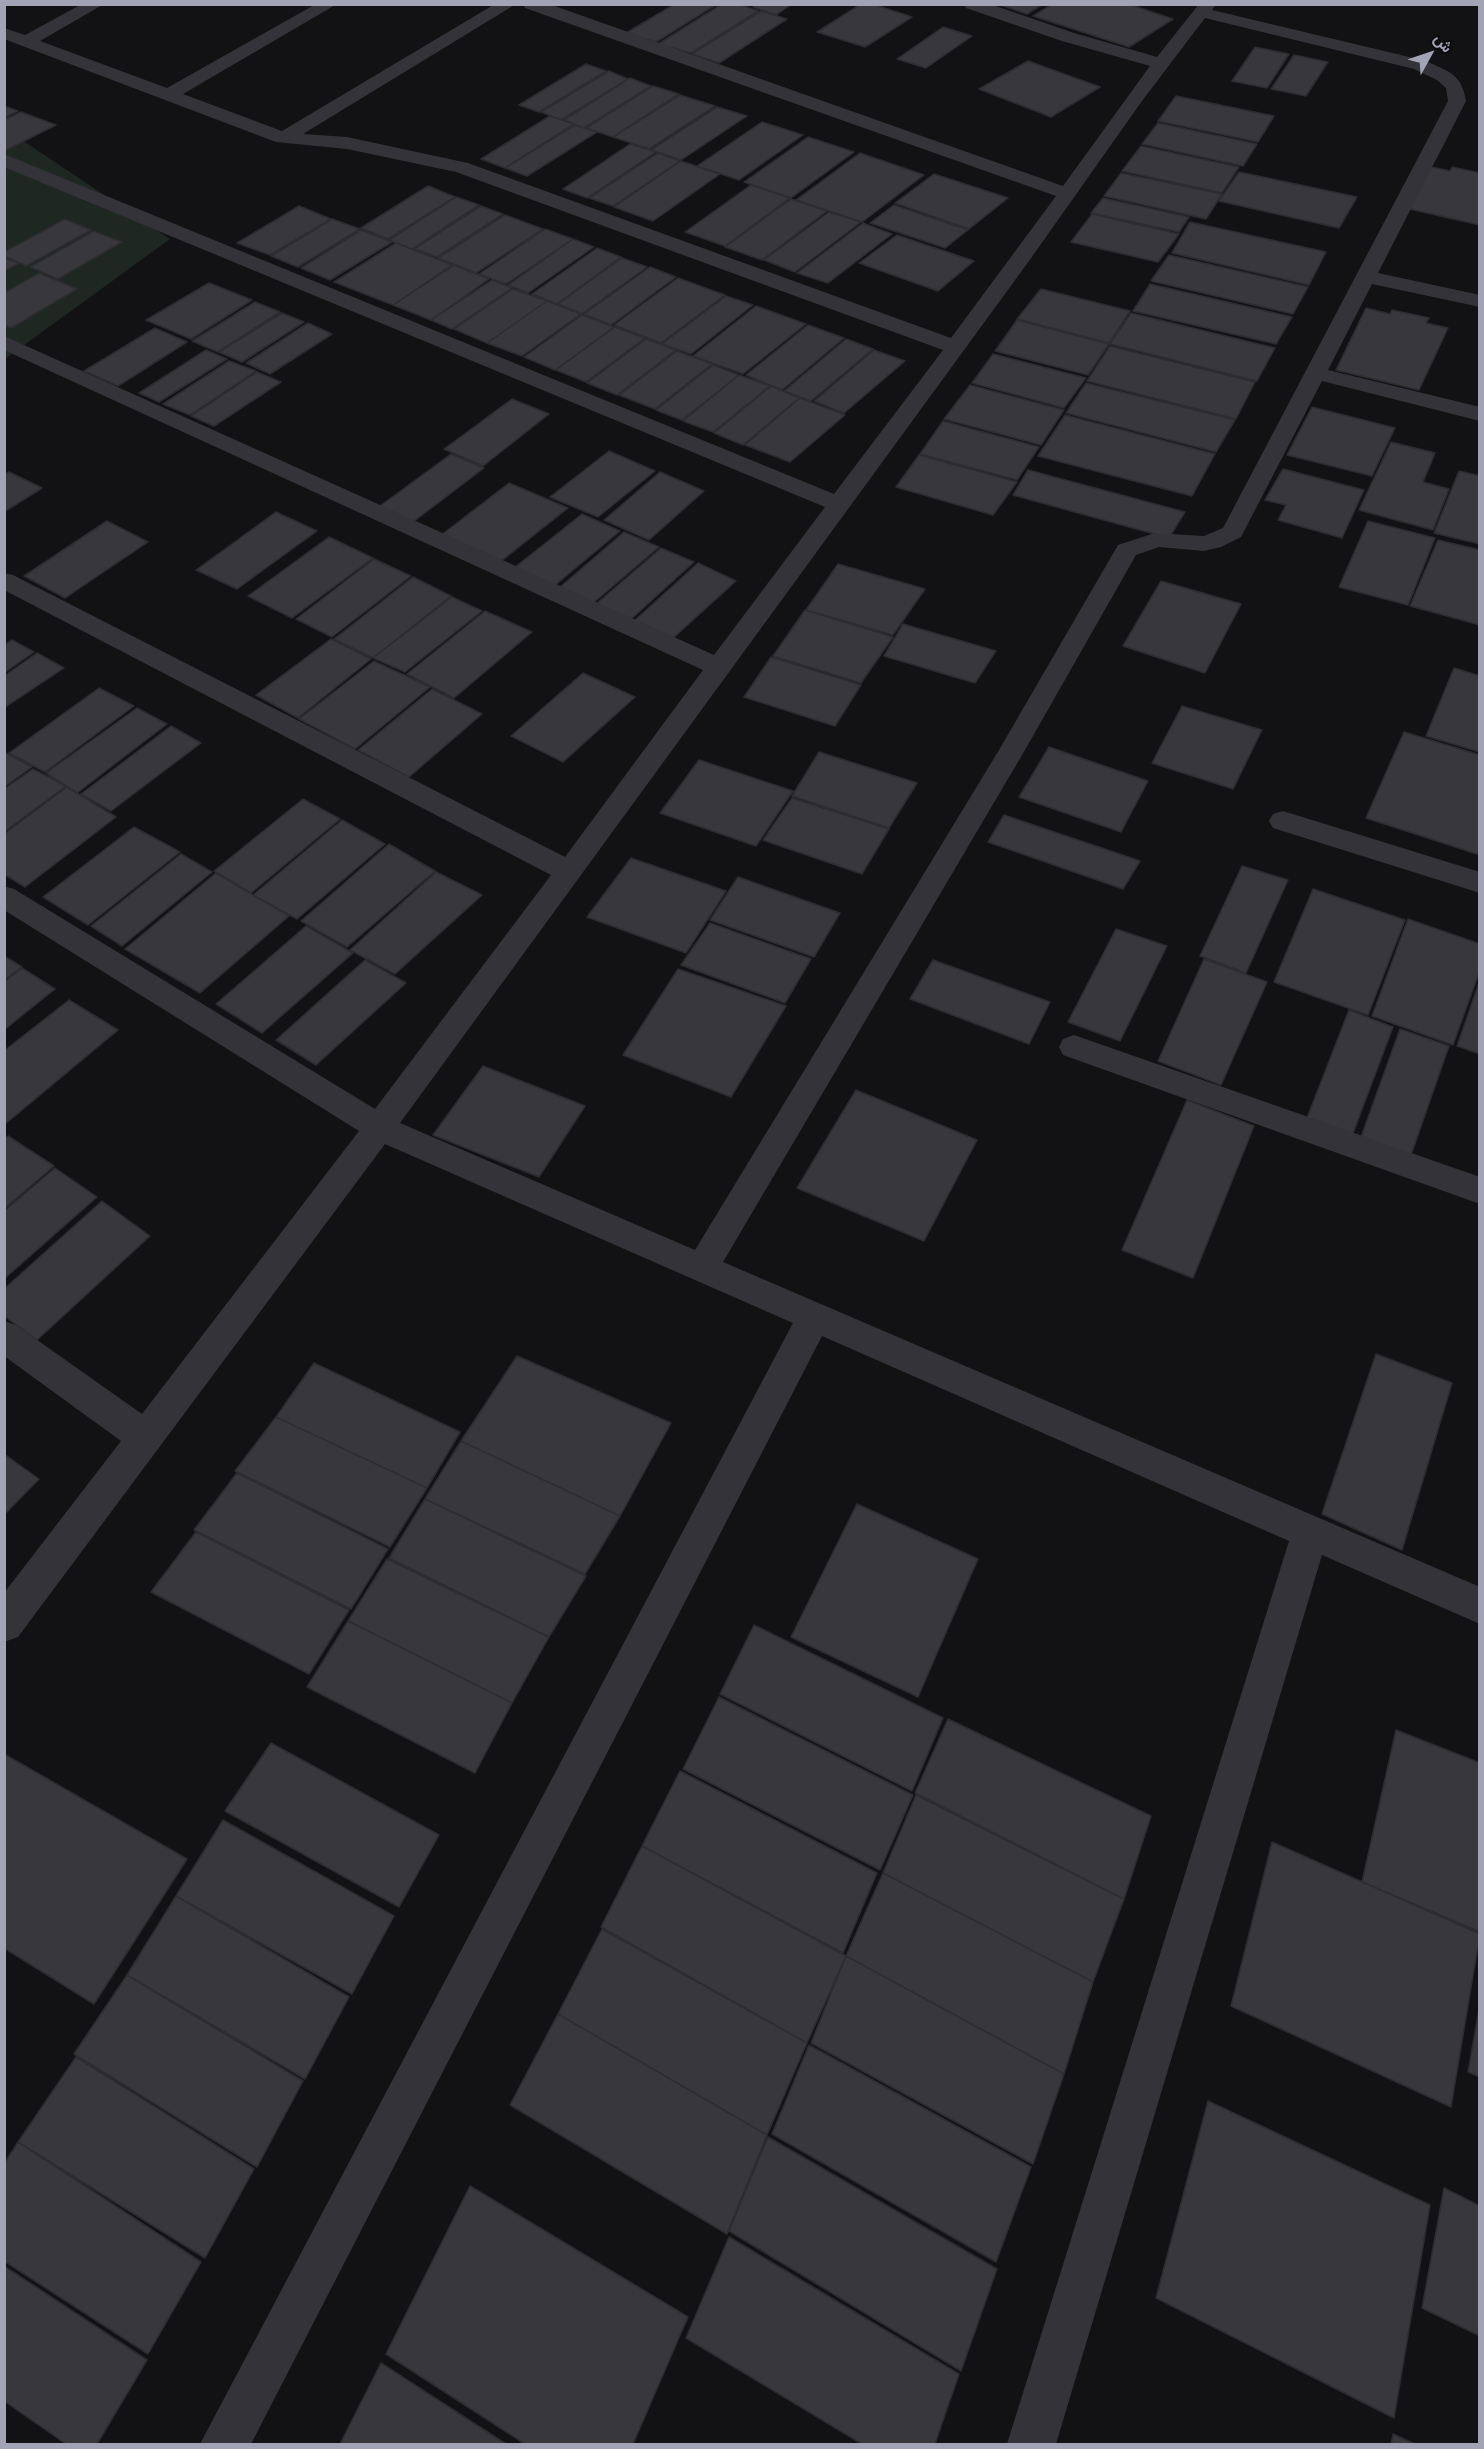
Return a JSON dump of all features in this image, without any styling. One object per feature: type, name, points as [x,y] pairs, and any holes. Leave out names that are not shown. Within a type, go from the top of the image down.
[{"type":"street","points":[[27,41],[96,4]]},
{"type":"street","points":[[168,94],[329,4]]},
{"type":"street","points":[[283,138],[508,4]]},
{"type":"street","points":[[531,4],[1068,194]]},
{"type":"street","points":[[972,4],[1068,38],[1159,63]]},
{"type":"street","points":[[4,1624],[380,1128],[1068,194],[1159,63],[1204,8],[1420,65],[1443,76],[1455,86],[1457,101],[1233,532],[1220,540],[1203,545],[1158,540],[1142,543],[1127,550],[1012,750],[702,1268]]},
{"type":"street","points":[[4,33],[283,138],[346,143],[461,167],[956,347]]},
{"type":"street","points":[[4,160],[838,504]]},
{"type":"street","points":[[1366,276],[1479,302]]},
{"type":"street","points":[[4,342],[719,667]]},
{"type":"street","points":[[1316,373],[1479,414]]},
{"type":"street","points":[[4,580],[570,872]]},
{"type":"street","points":[[1282,821],[1479,883]]},
{"type":"street","points":[[4,896],[380,1128],[1479,1606]]},
{"type":"street","points":[[1074,1047],[1479,1191]]},
{"type":"street","points":[[225,2445],[814,1317]]},
{"type":"street","points":[[4,1336],[146,1438]]},
{"type":"street","points":[[1032,2445],[1310,1532]]},
{"type":"shaded area","points":[[4,128],[170,239],[5,359],[4,359]]},
{"type":"building","points":[[675,4],[717,4],[656,42],[626,33]]},
{"type":"building","points":[[722,4],[738,4],[758,11],[691,53],[658,44]]},
{"type":"building","points":[[757,4],[792,4],[776,15],[753,7]]},
{"type":"building","points":[[861,4],[872,4],[912,17],[865,47],[817,32]]},
{"type":"building","points":[[998,4],[1043,4],[1027,14]]},
{"type":"building","points":[[1053,4],[1128,4],[1173,19],[1129,47],[1033,16]]},
{"type":"building","points":[[761,11],[787,19],[719,63],[692,54]]},
{"type":"building","points":[[943,27],[972,36],[926,68],[897,59]]},
{"type":"building","points":[[1255,47],[1289,54],[1267,88],[1232,81]]},
{"type":"building","points":[[1294,55],[1328,62],[1306,96],[1271,89]]},
{"type":"building","points":[[1028,61],[1100,87],[1051,117],[979,89]]},
{"type":"building","points":[[586,64],[606,71],[539,112],[519,105]]},
{"type":"building","points":[[609,71],[628,79],[561,120],[541,112]]},
{"type":"building","points":[[630,78],[651,86],[584,128],[564,120]]},
{"type":"building","points":[[653,86],[679,94],[613,137],[586,128]]},
{"type":"building","points":[[680,95],[715,106],[649,149],[613,137]]},
{"type":"building","points":[[1176,96],[1274,116],[1258,142],[1158,121]]},
{"type":"building","points":[[4,106],[18,111],[4,118]]},
{"type":"building","points":[[717,107],[747,116],[681,160],[651,150]]},
{"type":"building","points":[[21,112],[56,125],[4,151],[4,120]]},
{"type":"building","points":[[550,116],[574,124],[505,168],[481,159]]},
{"type":"building","points":[[762,122],[803,135],[739,180],[697,166]]},
{"type":"building","points":[[1158,123],[1257,144],[1243,166],[1142,144]]},
{"type":"building","points":[[575,125],[597,132],[527,176],[505,168]]},
{"type":"building","points":[[808,137],[854,152],[791,198],[744,182]]},
{"type":"building","points":[[630,144],[656,152],[587,198],[563,189]]},
{"type":"building","points":[[1141,146],[1239,167],[1222,193],[1122,171]]},
{"type":"building","points":[[658,153],[680,161],[613,206],[589,198]]},
{"type":"building","points":[[860,153],[924,175],[862,222],[796,200]]},
{"type":"building","points":[[681,161],[720,174],[653,221],[614,207]]},
{"type":"building","points":[[1427,166],[1450,171],[1452,167],[1480,173],[1480,225],[1405,208]]},
{"type":"building","points":[[1239,172],[1357,197],[1339,228],[1219,201]]},
{"type":"building","points":[[1121,173],[1222,194],[1206,219],[1104,196]]},
{"type":"building","points":[[934,174],[1008,198],[969,229],[895,203]]},
{"type":"building","points":[[751,185],[790,198],[725,246],[685,232]]},
{"type":"building","points":[[428,186],[455,197],[388,239],[361,228]]},
{"type":"building","points":[[456,197],[479,205],[412,249],[389,240]]},
{"type":"building","points":[[1103,198],[1189,217],[1179,232],[1091,213]]},
{"type":"building","points":[[791,199],[827,211],[762,260],[725,247]]},
{"type":"building","points":[[894,205],[968,230],[945,248],[870,223]]},
{"type":"building","points":[[299,206],[331,219],[270,255],[237,243]]},
{"type":"building","points":[[481,206],[503,214],[437,257],[414,249]]},
{"type":"building","points":[[829,212],[861,222],[795,272],[764,260]]},
{"type":"building","points":[[1092,214],[1179,234],[1158,262],[1071,242]]},
{"type":"building","points":[[505,215],[543,229],[476,273],[438,258]]},
{"type":"building","points":[[65,219],[91,230],[26,266],[4,256],[4,252]]},
{"type":"building","points":[[332,219],[360,229],[298,267],[271,256]]},
{"type":"building","points":[[1190,222],[1326,252],[1309,285],[1172,253]]},
{"type":"building","points":[[863,223],[892,234],[828,283],[797,273]]},
{"type":"building","points":[[545,229],[573,239],[506,284],[479,274]]},
{"type":"building","points":[[361,230],[392,242],[330,280],[301,268]]},
{"type":"building","points":[[94,231],[122,242],[58,279],[30,267]]},
{"type":"building","points":[[897,235],[974,261],[938,291],[859,263]]},
{"type":"building","points":[[573,239],[594,247],[528,293],[508,285]]},
{"type":"building","points":[[396,243],[452,265],[393,305],[334,282]]},
{"type":"building","points":[[597,248],[621,257],[557,304],[532,294]]},
{"type":"building","points":[[1169,255],[1308,287],[1293,314],[1151,281]]},
{"type":"building","points":[[4,258],[19,263],[4,271]]},
{"type":"building","points":[[622,258],[647,267],[582,314],[558,304]]},
{"type":"building","points":[[454,265],[489,279],[431,320],[393,305]]},
{"type":"building","points":[[650,267],[676,277],[611,325],[584,314]]},
{"type":"building","points":[[39,273],[77,289],[11,328],[4,325],[4,293]]},
{"type":"building","points":[[678,278],[725,295],[661,343],[614,325]]},
{"type":"building","points":[[492,280],[512,288],[452,329],[431,320]]},
{"type":"building","points":[[209,283],[252,300],[191,339],[146,320]]},
{"type":"building","points":[[1150,284],[1292,317],[1276,344],[1133,311]]},
{"type":"building","points":[[513,289],[547,301],[487,343],[454,329]]},
{"type":"building","points":[[1041,289],[1130,311],[1109,343],[1017,319]]},
{"type":"building","points":[[726,296],[753,305],[691,354],[662,344]]},
{"type":"building","points":[[547,301],[581,314],[522,356],[487,343]]},
{"type":"building","points":[[255,302],[280,312],[218,352],[192,341]]},
{"type":"building","points":[[756,306],[806,324],[743,374],[693,356]]},
{"type":"building","points":[[1366,308],[1390,314],[1392,310],[1429,318],[1426,323],[1448,328],[1419,390],[1336,370]]},
{"type":"building","points":[[282,313],[304,322],[242,362],[219,352]]},
{"type":"building","points":[[1131,313],[1275,348],[1257,381],[1110,344]]},
{"type":"building","points":[[582,315],[614,327],[555,370],[524,357]]},
{"type":"building","points":[[1017,320],[1109,344],[1088,375],[995,351]]},
{"type":"building","points":[[308,323],[332,334],[270,374],[246,363]]},
{"type":"building","points":[[808,325],[844,338],[782,390],[746,375]]},
{"type":"building","points":[[615,327],[645,338],[586,382],[556,370]]},
{"type":"building","points":[[155,328],[187,342],[118,386],[84,371]]},
{"type":"building","points":[[646,339],[676,350],[617,395],[587,383]]},
{"type":"building","points":[[846,339],[873,349],[811,401],[784,391]]},
{"type":"building","points":[[1110,346],[1255,382],[1236,419],[1087,381]]},
{"type":"building","points":[[206,350],[227,359],[159,402],[139,393]]},
{"type":"building","points":[[874,350],[905,361],[844,413],[814,401]]},
{"type":"building","points":[[677,351],[712,364],[655,409],[619,395]]},
{"type":"building","points":[[993,354],[1086,378],[1064,408],[972,383]]},
{"type":"building","points":[[229,361],[256,371],[190,415],[163,404]]},
{"type":"building","points":[[713,365],[739,375],[682,420],[656,410]]},
{"type":"building","points":[[257,372],[281,382],[214,426],[191,416]]},
{"type":"building","points":[[739,375],[770,386],[713,432],[683,421]]},
{"type":"building","points":[[1086,383],[1235,420],[1216,452],[1066,413]]},
{"type":"building","points":[[970,385],[1064,410],[1041,445],[944,419]]},
{"type":"building","points":[[771,386],[799,398],[743,445],[714,433]]},
{"type":"building","points":[[800,398],[845,415],[790,462],[745,445]]},
{"type":"building","points":[[512,399],[549,414],[483,466],[444,449]]},
{"type":"building","points":[[1312,407],[1395,428],[1372,476],[1287,455]]},
{"type":"building","points":[[1065,415],[1215,454],[1192,496],[1038,456]]},
{"type":"building","points":[[943,421],[1039,447],[1017,480],[920,454]]},
{"type":"building","points":[[1391,442],[1435,453],[1423,482],[1449,489],[1433,530],[1359,510]]},
{"type":"building","points":[[609,451],[655,471],[598,517],[550,497]]},
{"type":"building","points":[[451,454],[484,468],[413,522],[380,506]]},
{"type":"building","points":[[919,455],[1017,482],[993,515],[896,487]]},
{"type":"building","points":[[1283,469],[1364,490],[1342,538],[1278,520],[1286,505],[1265,500]]},
{"type":"building","points":[[1028,470],[1185,512],[1169,538],[1013,495]]},
{"type":"building","points":[[1459,471],[1480,476],[1480,544],[1434,533]]},
{"type":"building","points":[[9,472],[42,488],[4,512],[4,475]]},
{"type":"building","points":[[660,472],[704,491],[649,540],[604,520]]},
{"type":"building","points":[[509,483],[568,508],[500,562],[440,536]]},
{"type":"building","points":[[276,512],[317,531],[237,589],[196,570]]},
{"type":"building","points":[[582,514],[620,531],[554,586],[514,568]]},
{"type":"building","points":[[107,521],[148,542],[65,598],[24,576]]},
{"type":"building","points":[[1368,521],[1435,538],[1408,605],[1339,587]]},
{"type":"building","points":[[624,532],[659,547],[593,603],[559,588]]},
{"type":"building","points":[[329,537],[373,558],[292,618],[248,596]]},
{"type":"building","points":[[1438,540],[1480,550],[1480,625],[1410,606]]},
{"type":"building","points":[[661,548],[694,562],[630,620],[595,605]]},
{"type":"building","points":[[374,559],[411,576],[332,637],[296,619]]},
{"type":"building","points":[[698,563],[736,581],[672,639],[634,621]]},
{"type":"building","points":[[838,564],[925,589],[893,635],[806,610]]},
{"type":"building","points":[[413,577],[451,596],[373,658],[334,639]]},
{"type":"building","points":[[1161,581],[1241,604],[1205,673],[1123,646]]},
{"type":"building","points":[[452,597],[482,611],[405,672],[373,658]]},
{"type":"building","points":[[805,610],[893,637],[861,683],[773,656]]},
{"type":"building","points":[[485,611],[532,632],[454,698],[407,674]]},
{"type":"building","points":[[903,624],[996,651],[975,683],[884,656]]},
{"type":"building","points":[[331,639],[371,659],[298,718],[256,695]]},
{"type":"building","points":[[12,640],[34,652],[4,673],[4,645]]},
{"type":"building","points":[[37,653],[64,668],[4,708],[4,676]]},
{"type":"building","points":[[771,657],[861,685],[835,726],[744,697]]},
{"type":"building","points":[[374,661],[430,687],[355,749],[299,719]]},
{"type":"building","points":[[1454,668],[1480,676],[1480,752],[1426,736]]},
{"type":"building","points":[[583,673],[635,697],[563,762],[511,736]]},
{"type":"building","points":[[99,688],[134,706],[45,772],[9,753]]},
{"type":"building","points":[[432,689],[482,714],[409,777],[358,750]]},
{"type":"building","points":[[1182,706],[1262,730],[1233,789],[1152,763]]},
{"type":"building","points":[[137,708],[167,724],[77,793],[46,773]]},
{"type":"building","points":[[171,726],[201,743],[111,811],[81,794]]},
{"type":"building","points":[[1404,732],[1480,755],[1480,848],[1477,854],[1366,818]]},
{"type":"building","points":[[1049,747],[1148,781],[1121,832],[1019,797]]},
{"type":"building","points":[[4,752],[32,767],[4,787]]},
{"type":"building","points":[[819,752],[917,783],[889,828],[792,796]]},
{"type":"building","points":[[699,760],[793,791],[756,846],[660,813]]},
{"type":"building","points":[[33,769],[66,786],[4,832],[4,789]]},
{"type":"building","points":[[67,787],[116,817],[25,887],[4,874],[4,834]]},
{"type":"building","points":[[792,798],[889,829],[862,874],[763,840]]},
{"type":"building","points":[[303,799],[340,819],[251,893],[214,871]]},
{"type":"building","points":[[1004,815],[1140,861],[1123,889],[988,842]]},
{"type":"building","points":[[342,820],[385,844],[297,919],[253,895]]},
{"type":"building","points":[[134,827],[180,852],[88,925],[43,897]]},
{"type":"building","points":[[389,844],[435,871],[347,947],[301,921]]},
{"type":"building","points":[[181,854],[212,872],[122,946],[91,926]]},
{"type":"building","points":[[631,858],[726,891],[686,953],[587,917]]},
{"type":"building","points":[[1242,866],[1288,880],[1246,973],[1200,956]]},
{"type":"building","points":[[436,872],[482,895],[395,974],[350,950]]},
{"type":"building","points":[[216,873],[289,916],[200,993],[125,949]]},
{"type":"building","points":[[738,877],[840,913],[814,957],[710,920]]},
{"type":"building","points":[[1313,889],[1405,920],[1368,1015],[1274,982]]},
{"type":"building","points":[[1408,919],[1480,944],[1480,970],[1453,1045],[1372,1016]]},
{"type":"building","points":[[710,923],[811,959],[785,1003],[681,965]]},
{"type":"building","points":[[306,926],[353,953],[262,1033],[216,1004]]},
{"type":"building","points":[[1116,929],[1167,946],[1120,1041],[1068,1022]]},
{"type":"building","points":[[4,956],[22,967],[4,980]]},
{"type":"building","points":[[1204,959],[1267,982],[1221,1085],[1158,1061]]},
{"type":"building","points":[[365,960],[406,983],[316,1065],[276,1040]]},
{"type":"building","points":[[933,960],[1050,1002],[1029,1044],[910,999]]},
{"type":"building","points":[[22,968],[55,989],[4,1030],[4,982]]},
{"type":"building","points":[[678,969],[786,1006],[731,1097],[623,1055]]},
{"type":"building","points":[[1480,980],[1480,1054],[1457,1046]]},
{"type":"building","points":[[69,1000],[118,1030],[4,1125],[4,1051]]},
{"type":"building","points":[[1349,1010],[1393,1027],[1352,1136],[1307,1118]]},
{"type":"building","points":[[1400,1029],[1449,1046],[1411,1155],[1361,1137]]},
{"type":"building","points":[[483,1066],[585,1106],[539,1177],[433,1135]]},
{"type":"building","points":[[856,1090],[977,1140],[924,1241],[797,1188]]},
{"type":"building","points":[[1187,1100],[1254,1126],[1193,1278],[1122,1250]]},
{"type":"building","points":[[8,1136],[54,1166],[4,1209],[4,1139]]},
{"type":"building","points":[[55,1168],[97,1197],[4,1279],[4,1211]]},
{"type":"building","points":[[102,1201],[150,1236],[37,1340],[4,1316],[4,1289]]},
{"type":"building","points":[[1376,1354],[1452,1383],[1402,1550],[1322,1514]]},
{"type":"building","points":[[517,1356],[671,1423],[620,1516],[461,1441]]},
{"type":"building","points":[[314,1363],[460,1432],[427,1488],[276,1417]]},
{"type":"building","points":[[276,1417],[427,1488],[390,1547],[235,1471]]},
{"type":"building","points":[[461,1441],[620,1516],[585,1574],[425,1499]]},
{"type":"building","points":[[4,1454],[39,1479],[4,1515]]},
{"type":"building","points":[[237,1473],[388,1549],[351,1609],[194,1530]]},
{"type":"building","points":[[425,1499],[586,1576],[549,1637],[389,1558]]},
{"type":"building","points":[[857,1504],[978,1559],[918,1697],[791,1637]]},
{"type":"building","points":[[196,1532],[349,1610],[309,1674],[151,1592]]},
{"type":"building","points":[[387,1559],[549,1637],[512,1703],[348,1621]]},
{"type":"building","points":[[348,1621],[512,1703],[475,1773],[307,1687]]},
{"type":"building","points":[[754,1625],[943,1718],[912,1791],[720,1694]]},
{"type":"building","points":[[719,1697],[913,1795],[880,1870],[683,1769]]},
{"type":"building","points":[[948,1719],[1151,1816],[1124,1899],[915,1793]]},
{"type":"building","points":[[1396,1730],[1480,1763],[1480,1932],[1362,1882]]},
{"type":"building","points":[[271,1743],[439,1835],[399,1907],[225,1811]]},
{"type":"building","points":[[4,1754],[187,1859],[94,2004],[4,1948]]},
{"type":"building","points":[[680,1771],[877,1873],[843,1953],[642,1846]]},
{"type":"building","points":[[916,1795],[1124,1899],[1093,1982],[883,1873]]},
{"type":"building","points":[[223,1820],[394,1916],[352,1994],[176,1896]]},
{"type":"building","points":[[1272,1842],[1480,1934],[1451,2107],[1231,2006]]},
{"type":"building","points":[[642,1846],[846,1956],[807,2043],[601,1927]]},
{"type":"building","points":[[883,1873],[1093,1982],[1064,2074],[846,1956]]},
{"type":"building","points":[[176,1896],[349,1997],[305,2079],[127,1975]]},
{"type":"building","points":[[602,1929],[807,2043],[767,2135],[558,2014]]},
{"type":"building","points":[[846,1956],[1064,2074],[1033,2164],[811,2043]]},
{"type":"building","points":[[127,1975],[303,2081],[257,2167],[74,2054]]},
{"type":"building","points":[[1480,2004],[1480,2077],[1468,2072]]},
{"type":"building","points":[[558,2014],[767,2135],[727,2234],[510,2105]]},
{"type":"building","points":[[809,2045],[1031,2167],[996,2262],[772,2134]]},
{"type":"building","points":[[76,2057],[254,2169],[205,2258],[18,2142]]},
{"type":"building","points":[[1208,2101],[1430,2205],[1394,2418],[1156,2298]]},
{"type":"building","points":[[768,2137],[997,2269],[961,2371],[729,2231]]},
{"type":"building","points":[[18,2142],[201,2262],[148,2354],[4,2261],[4,2164]]},
{"type":"building","points":[[470,2186],[688,2317],[633,2444],[525,2444],[386,2354]]},
{"type":"building","points":[[1444,2188],[1480,2206],[1480,2336],[1422,2308]]},
{"type":"building","points":[[729,2237],[959,2374],[935,2444],[862,2444],[686,2338]]},
{"type":"building","points":[[4,2266],[147,2360],[97,2444],[66,2444],[4,2401]]},
{"type":"building","points":[[381,2363],[506,2444],[340,2444]]},
{"type":"building","points":[[1393,2434],[1415,2444],[1391,2444]]}]
